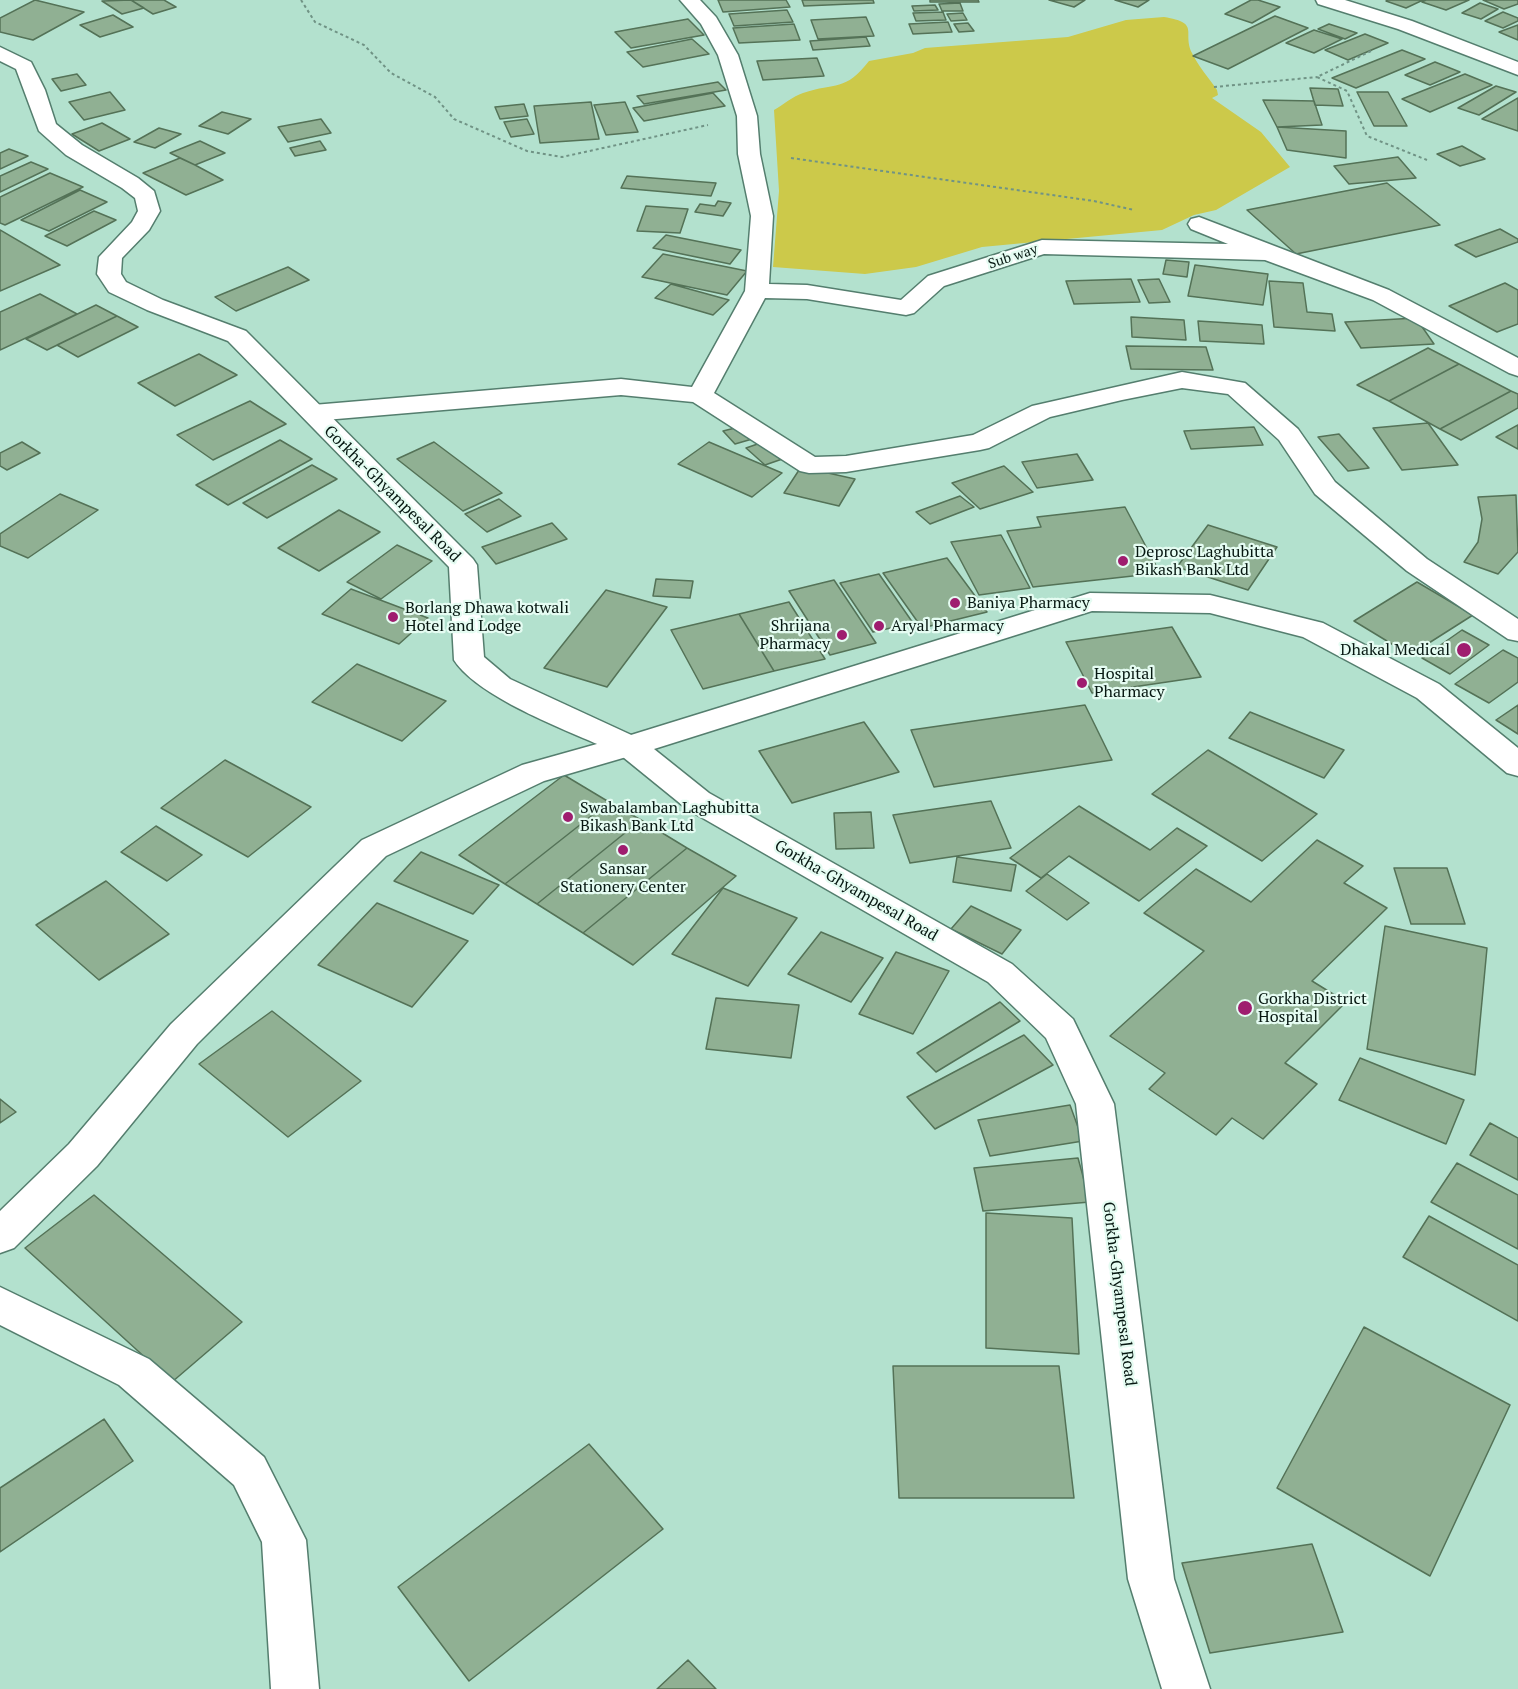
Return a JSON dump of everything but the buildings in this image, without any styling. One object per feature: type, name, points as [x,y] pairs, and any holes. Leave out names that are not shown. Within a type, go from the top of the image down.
[{"type":"street","points":[[689,0],[709,21],[728,54],[747,116],[749,154],[762,216],[757,291],[700,395]]},
{"type":"street","points":[[1325,0],[1418,30],[1518,69]]},
{"type":"street","name":"Gorkha-Ghyampesal Road","points":[[0,53],[24,66],[35,90],[46,128],[74,150],[130,183],[146,196],[149,211],[141,225],[111,257],[109,274],[117,287],[154,305],[237,336],[463,566],[469,660],[499,686],[629,746],[698,801],[1000,973],[1060,1029],[1095,1104],[1151,1579],[1186,1689]]},
{"type":"street","points":[[1199,224],[1268,253],[1382,295],[1518,368]]},
{"type":"street","name":"Sub way","points":[[757,291],[807,292],[906,308],[936,281],[1042,247],[1148,248],[1268,253]]},
{"type":"street","points":[[313,413],[621,387],[700,395],[809,465],[846,464],[980,442],[1041,411],[1182,380],[1236,388],[1289,435],[1325,488],[1417,566],[1518,632]]},
{"type":"street","points":[[0,1236],[83,1155],[184,1034],[374,848],[533,772],[629,746],[1090,602],[1210,604],[1313,630],[1428,691],[1518,765]]},
{"type":"street","points":[[0,1305],[134,1372],[249,1472],[284,1540],[295,1689]]},
{"type":"path","points":[[301,0],[315,22],[364,45],[391,73],[435,97],[454,119],[527,151],[562,157],[747,116]]},
{"type":"path","points":[[1214,87],[1317,77],[1418,30]]},
{"type":"path","points":[[1317,77],[1347,91],[1367,136],[1428,160]]},
{"type":"path","points":[[749,154],[824,162],[1094,201],[1199,224]]},
{"type":"shaded area","points":[[1164,17],[1175,19],[1186,25],[1192,53],[1217,90],[1218,95],[1212,98],[1261,132],[1290,167],[1216,210],[1194,215],[1162,230],[982,247],[916,267],[865,274],[773,267],[779,191],[774,110],[792,98],[846,82],[861,71],[869,61],[913,53],[925,48],[1068,37],[1126,20]]},
{"type":"place","name":"Deprosc Laghubitta Bikash Bank Ltd","points":[[1123,561]]},
{"type":"place","name":"Baniya Pharmacy","points":[[955,603]]},
{"type":"place","name":"Borlang Dhawa kotwali Hotel and Lodge","points":[[393,617]]},
{"type":"place","name":"Aryal Pharmacy","points":[[879,626]]},
{"type":"place","name":"Shrijana Pharmacy","points":[[842,635]]},
{"type":"place","name":"Dhakal Medical","points":[[1464,650]]},
{"type":"place","name":"Hospital Pharmacy","points":[[1082,683]]},
{"type":"place","name":"Swabalamban Laghubitta Bikash Bank Ltd","points":[[568,817]]},
{"type":"place","name":"Sansar Stationery Center","points":[[623,850]]},
{"type":"place","name":"Gorkha District Hospital","points":[[1245,1008]]}]
